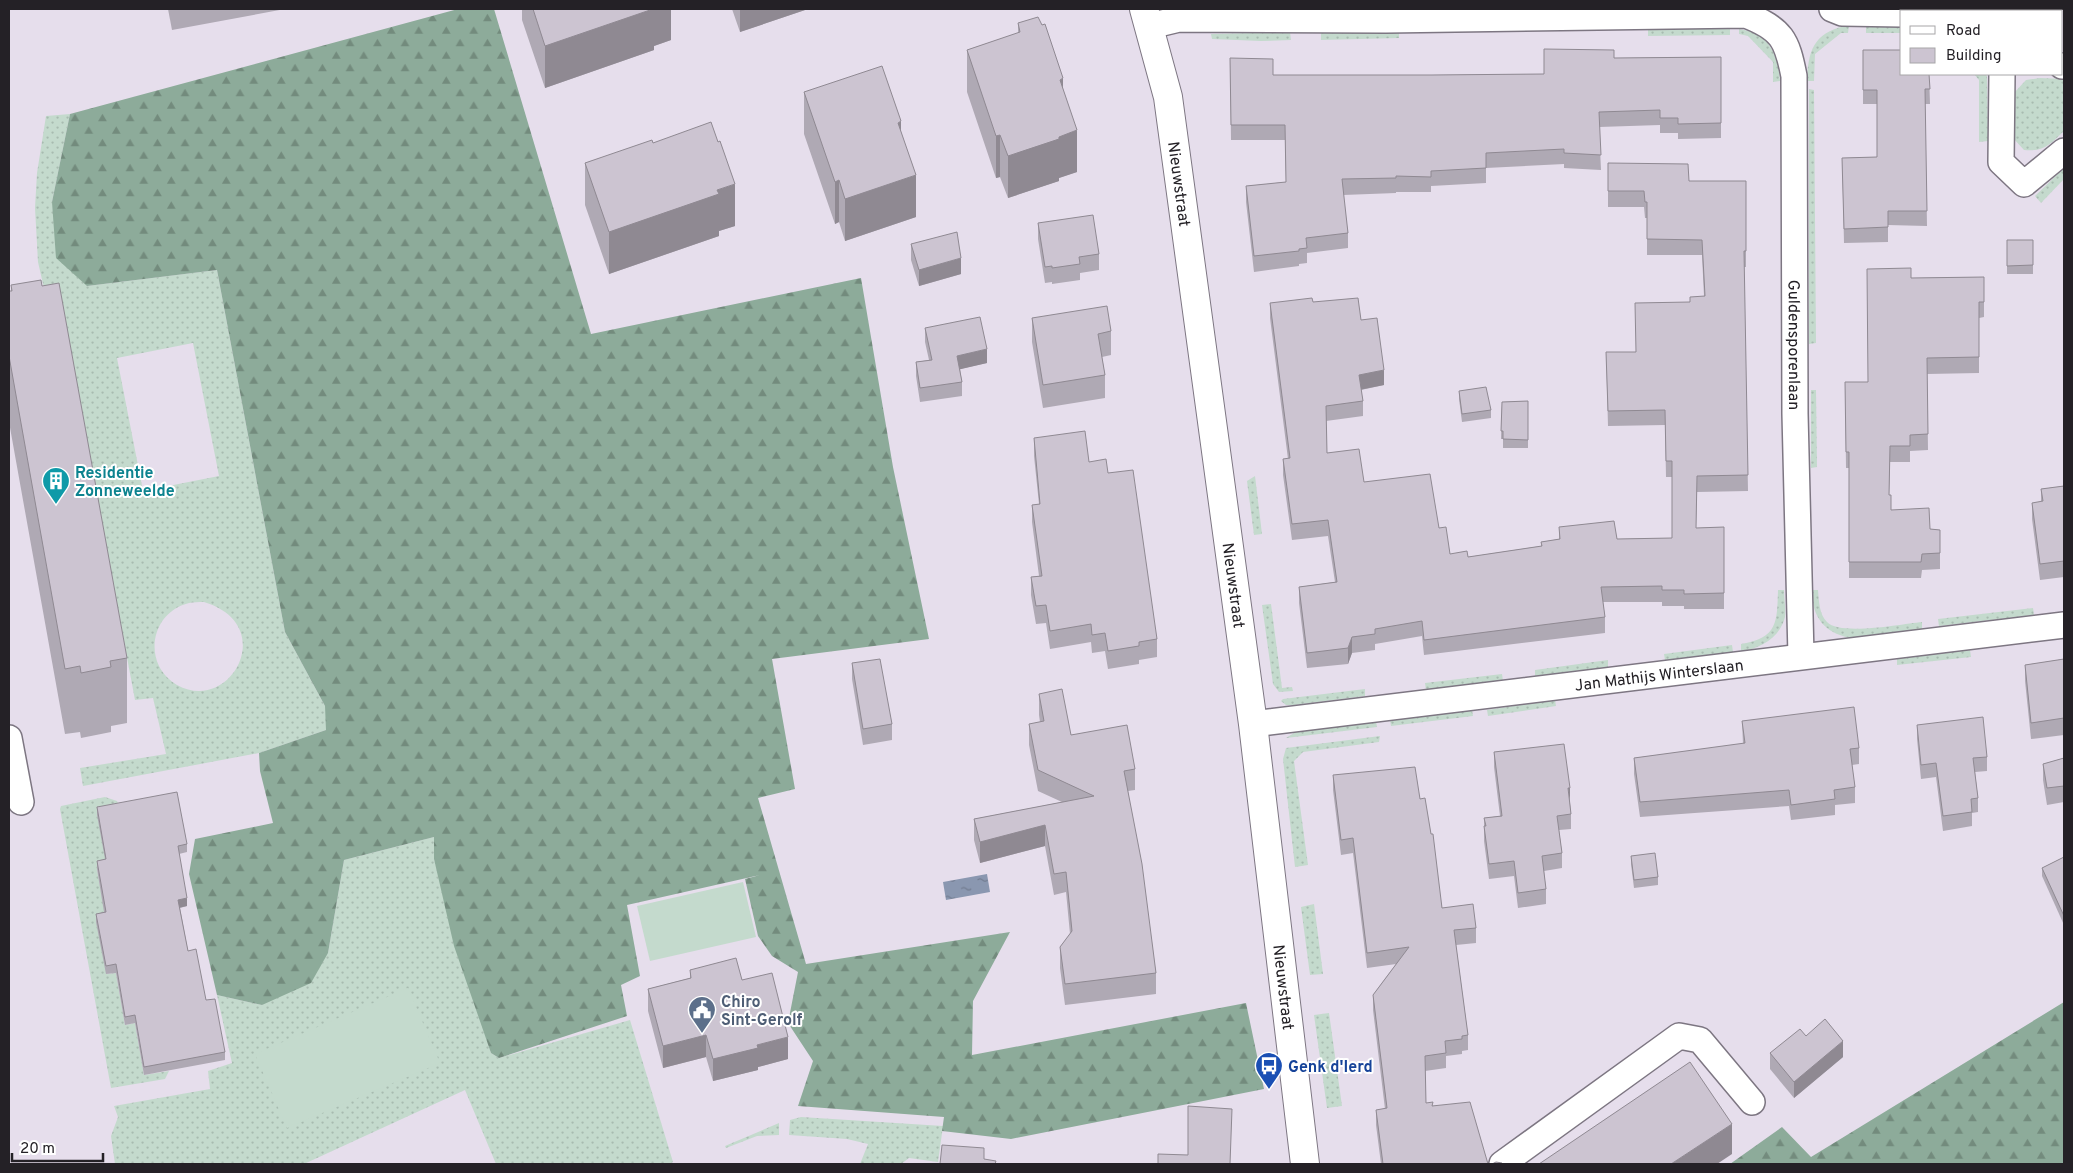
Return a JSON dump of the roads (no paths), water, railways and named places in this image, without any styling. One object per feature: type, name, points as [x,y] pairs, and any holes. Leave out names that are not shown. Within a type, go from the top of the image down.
[{"type":"street","points":[[1832,9],[1842,13],[1900,14]]},
{"type":"street","name":"Guldensporenlaan","points":[[1147,17],[1179,20],[1386,20],[1746,15],[1763,22],[1781,35],[1789,53],[1794,76],[1795,414],[1801,656]]},
{"type":"street","name":"Nieuwstraat","points":[[1147,17],[1168,97],[1252,724],[1305,1164]]},
{"type":"street","points":[[2002,75],[2001,162],[2024,184],[2064,151]]},
{"type":"street","name":"Jan Mathijs Winterslaan","points":[[1252,724],[2064,625]]},
{"type":"street","points":[[9,738],[21,802]]},
{"type":"street","points":[[1502,1164],[1679,1036],[1700,1040],[1752,1102]]},
{"type":"water","points":[[987,874],[990,892],[946,900],[943,882]]},
{"type":"place","name":"Residentie Zonneweelde","points":[[56,505]]},
{"type":"place","name":"Chiro Sint-Gerolf","points":[[702,1034]]},
{"type":"place","name":"Genk d'Ierd","points":[[1269,1090]]}]
